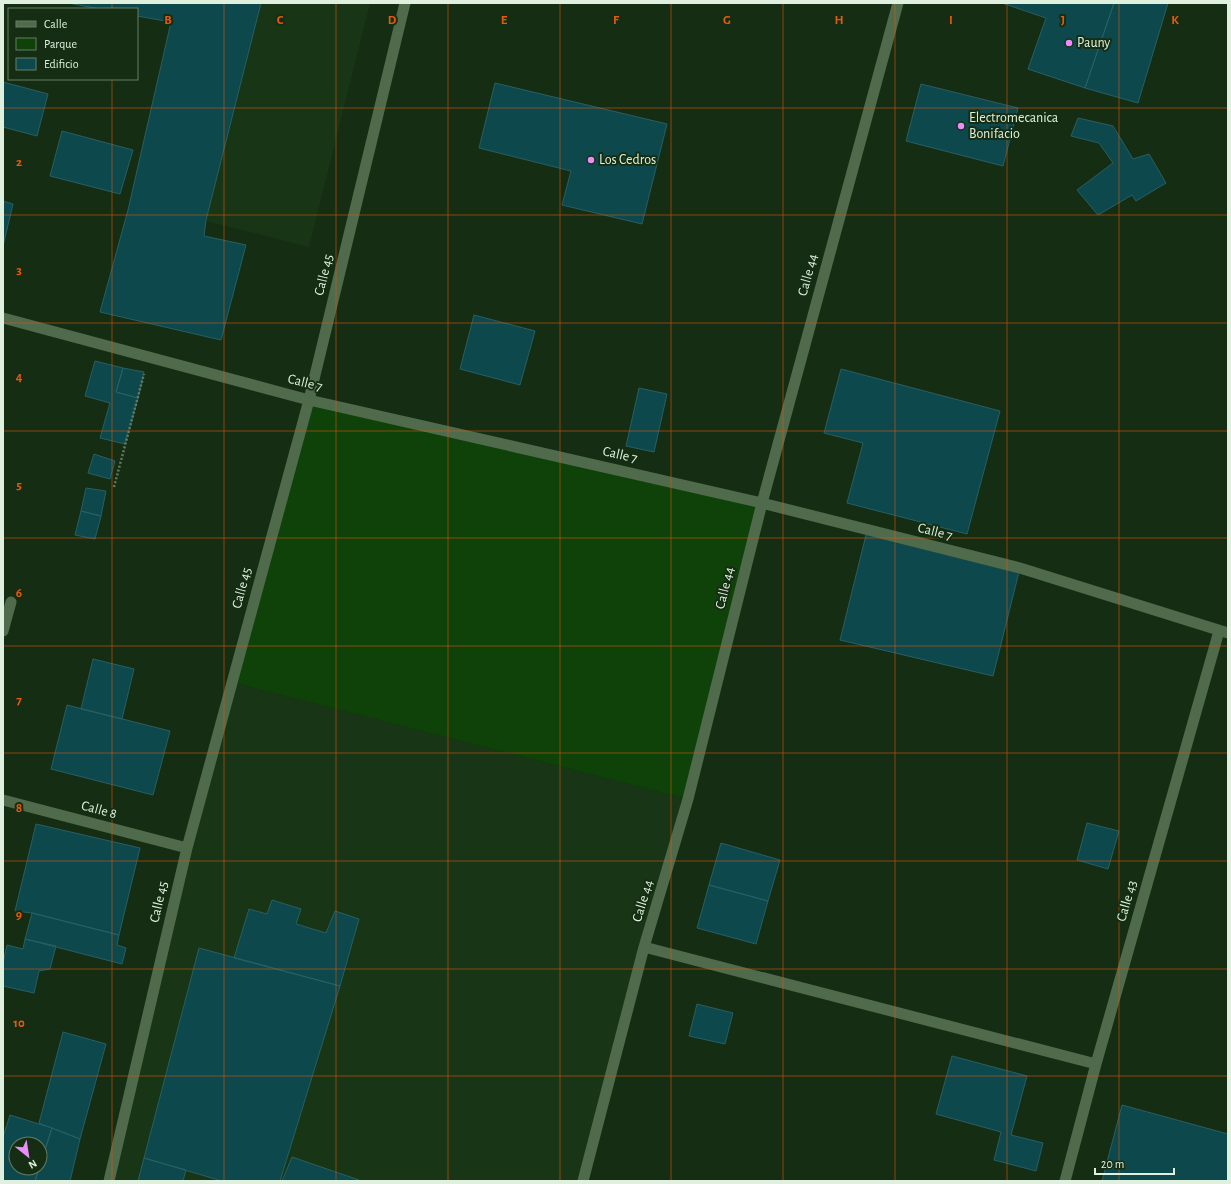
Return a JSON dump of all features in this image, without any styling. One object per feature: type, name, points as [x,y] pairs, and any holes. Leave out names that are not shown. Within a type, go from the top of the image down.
[{"type":"street","name":"Calle 45","points":[[109,1181],[187,848],[310,400],[405,3]]},
{"type":"street","name":"Calle 44","points":[[583,1181],[644,947],[688,800],[762,503],[898,3]]},
{"type":"street","name":"Calle 7","points":[[3,318],[310,400],[762,503],[1020,568],[1224,632]]},
{"type":"street","points":[[3,631],[11,602]]},
{"type":"street","name":"Calle 43","points":[[1065,1181],[1096,1064],[1224,632]]},
{"type":"street","name":"Calle 8","points":[[3,800],[187,848]]},
{"type":"street","points":[[644,947],[1096,1064]]},
{"type":"path","points":[[114,487],[148,357]]},
{"type":"shaded area","points":[[68,3],[370,3],[309,247],[206,221],[204,236],[246,245],[221,340],[100,312],[128,210],[171,22],[138,16],[138,8],[95,8]]},
{"type":"shaded area","points":[[232,682],[688,799],[585,1181],[109,1181]]},
{"type":"green space","points":[[309,400],[762,503],[688,799],[232,682]]},
{"type":"building","points":[[68,3],[261,3],[206,220],[204,236],[246,245],[221,340],[100,312],[128,210],[171,22],[138,16],[138,8],[95,8]]},
{"type":"building","name":"Pauny","points":[[1002,3],[1114,3],[1085,88],[1028,69],[1046,18]]},
{"type":"building","points":[[1114,3],[1168,3],[1138,103],[1085,88]]},
{"type":"building","points":[[3,82],[48,94],[37,136],[3,127]]},
{"type":"building","name":"Los Cedros","points":[[495,83],[667,124],[642,224],[562,205],[571,171],[479,148]]},
{"type":"building","name":"Electromecanica Bonifacio","points":[[921,84],[1018,108],[1003,166],[906,141]]},
{"type":"building","points":[[1078,118],[1113,126],[1133,159],[1149,154],[1166,183],[1136,201],[1132,195],[1098,215],[1077,190],[1113,163],[1099,143],[1071,136]]},
{"type":"building","points":[[62,131],[133,150],[120,194],[50,176]]},
{"type":"building","points":[[3,201],[13,204],[3,246]]},
{"type":"building","points":[[474,315],[535,331],[520,385],[460,369]]},
{"type":"building","points":[[95,361],[123,368],[116,392],[138,398],[125,444],[100,438],[110,403],[85,396]]},
{"type":"building","points":[[123,368],[144,372],[138,398],[116,392]]},
{"type":"building","points":[[841,369],[1000,411],[967,534],[847,503],[863,443],[824,433]]},
{"type":"building","points":[[639,388],[667,394],[654,452],[626,446]]},
{"type":"building","points":[[94,454],[115,461],[110,479],[88,473]]},
{"type":"building","points":[[86,488],[106,491],[101,516],[81,511]]},
{"type":"building","points":[[81,511],[101,516],[95,539],[75,535]]},
{"type":"building","points":[[867,531],[1020,568],[993,676],[840,640]]},
{"type":"building","points":[[93,659],[134,669],[122,719],[81,709]]},
{"type":"building","points":[[67,705],[170,731],[153,795],[51,769]]},
{"type":"building","points":[[1087,823],[1119,831],[1108,869],[1077,860]]},
{"type":"building","points":[[36,824],[140,848],[119,935],[32,913],[15,911]]},
{"type":"building","points":[[721,843],[780,860],[768,901],[709,885]]},
{"type":"building","points":[[709,885],[768,901],[756,944],[697,928]]},
{"type":"building","points":[[272,900],[301,909],[296,924],[326,933],[335,911],[359,919],[340,986],[234,958],[249,909],[267,914]]},
{"type":"building","points":[[32,913],[119,935],[117,945],[126,948],[122,964],[25,939]]},
{"type":"building","points":[[25,939],[56,946],[50,969],[39,971],[34,993],[3,986],[3,963],[7,945],[23,949]]},
{"type":"building","points":[[199,948],[340,986],[280,1181],[222,1181],[144,1158]]},
{"type":"building","points":[[697,1004],[733,1013],[725,1044],[689,1036]]},
{"type":"building","points":[[63,1032],[106,1044],[80,1139],[39,1123]]},
{"type":"building","points":[[952,1056],[1027,1076],[1011,1135],[1043,1143],[1036,1171],[994,1160],[1001,1132],[936,1114]]},
{"type":"building","points":[[1122,1105],[1228,1134],[1228,1181],[1102,1181]]},
{"type":"building","points":[[10,1115],[52,1128],[48,1140],[48,1136],[8,1136],[8,1176],[37,1176],[35,1181],[3,1181],[3,1137]]},
{"type":"building","points":[[52,1128],[80,1139],[70,1181],[35,1181],[37,1176],[48,1176],[48,1140]]},
{"type":"building","points":[[292,1157],[359,1180],[282,1181]]},
{"type":"building","points":[[144,1158],[186,1170],[183,1181],[138,1181]]},
{"type":"place","name":"Pauny","points":[[1069,43]]},
{"type":"place","name":"Electromecanica Bonifacio","points":[[961,126]]},
{"type":"place","name":"Los Cedros","points":[[591,160]]}]
